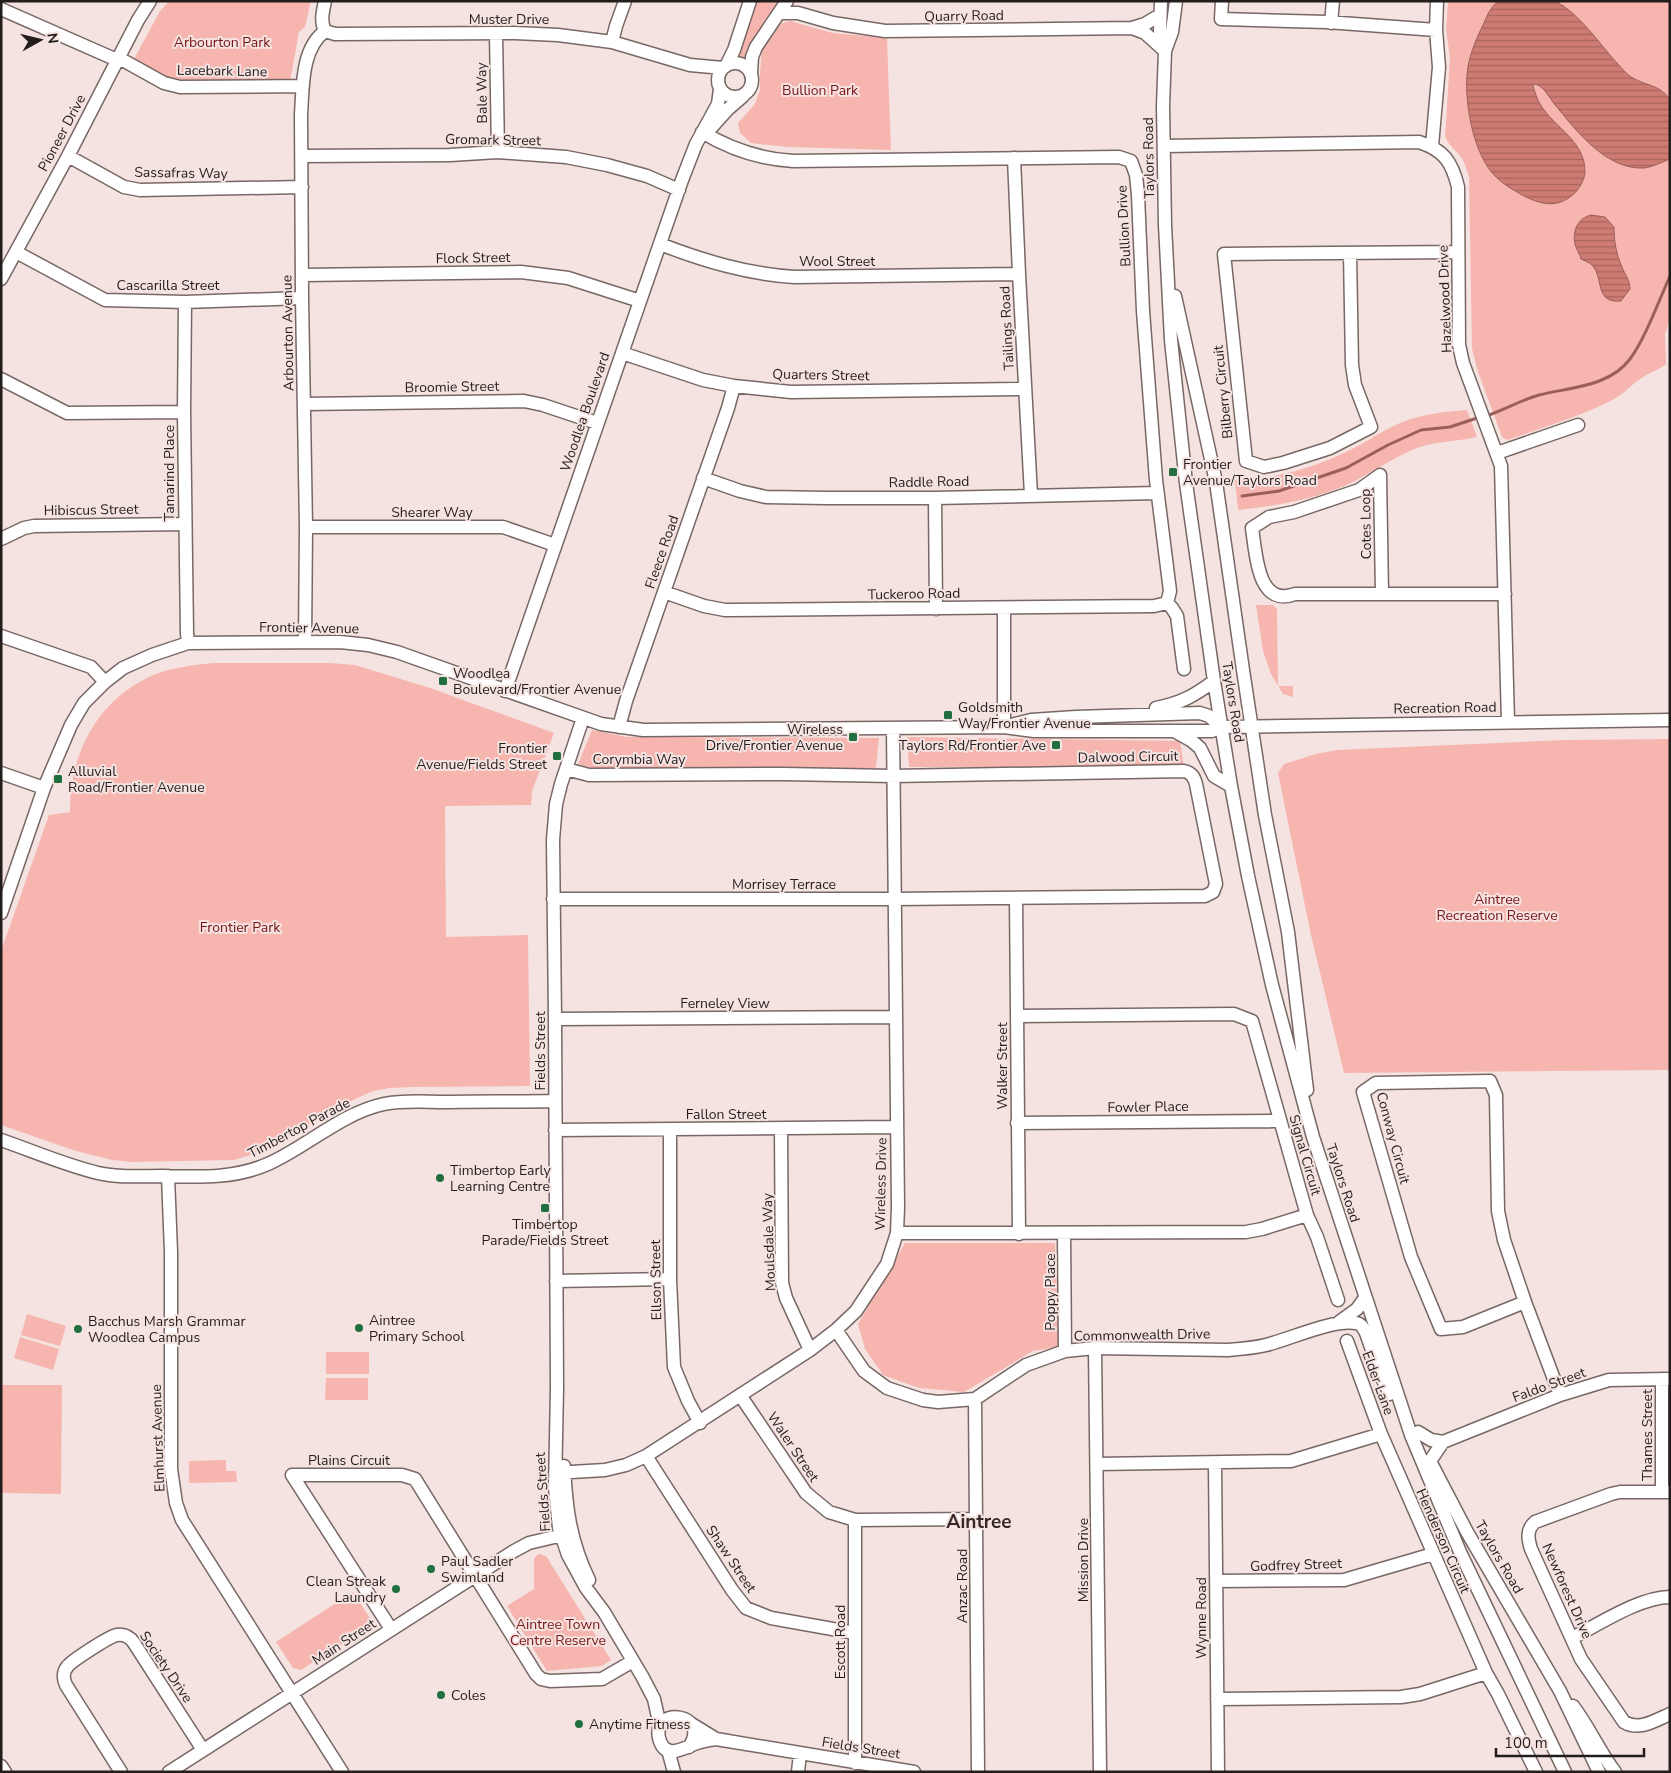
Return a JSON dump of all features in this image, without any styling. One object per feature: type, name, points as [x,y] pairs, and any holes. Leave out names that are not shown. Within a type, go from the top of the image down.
[{"type":"street","name":"Pioneer Drive","points":[[2,278],[150,1]]},
{"type":"street","points":[[325,1],[322,16],[322,24],[325,31]]},
{"type":"street","points":[[612,42],[625,1]]},
{"type":"street","points":[[750,1],[734,50],[719,73],[719,87],[729,96],[735,98],[745,94],[752,84],[752,57],[756,47],[789,1],[798,13]]},
{"type":"street","name":"Taylors Road","points":[[1161,1],[1160,32],[1165,51],[1163,106],[1167,265],[1171,340],[1186,483],[1214,680],[1232,786],[1248,876],[1272,985],[1313,1137],[1365,1298],[1414,1433],[1460,1552],[1566,1772]]},
{"type":"street","name":"Taylors Road","points":[[1165,51],[1172,32],[1176,1]]},
{"type":"street","points":[[1222,1],[1221,19],[1331,23],[1436,30]]},
{"type":"street","points":[[1331,23],[1333,1]]},
{"type":"street","points":[[1164,146],[1419,142],[1432,146],[1439,67],[1436,30],[1437,1]]},
{"type":"street","name":"Lacebark Lane","points":[[1,9],[118,59],[164,83],[180,87],[303,86]]},
{"type":"street","name":"Quarry Road","points":[[780,13],[798,13],[833,23],[885,31],[1132,28],[1160,16]]},
{"type":"street","points":[[1132,28],[1145,33],[1165,51]]},
{"type":"street","name":"Muster Drive","points":[[325,31],[334,34],[558,34],[612,42],[690,65],[724,67]]},
{"type":"street","name":"Arbourton Avenue","points":[[305,642],[306,527],[302,298],[303,86],[311,47],[325,31]]},
{"type":"street","name":"Bale Way","points":[[496,34],[498,152]]},
{"type":"street","points":[[724,67],[737,63],[751,73]]},
{"type":"street","name":"Muster Drive","points":[[690,65],[719,87]]},
{"type":"street","name":"Woodlea Boulevard","points":[[704,133],[718,104],[719,87]]},
{"type":"street","name":"Woodlea Boulevard","points":[[505,691],[696,144],[704,133],[745,94]]},
{"type":"street","name":"Bullion Drive","points":[[704,133],[720,142],[756,155],[792,161],[1119,157],[1131,161],[1134,166],[1138,195],[1143,311],[1157,494],[1169,585],[1169,598],[1166,603]]},
{"type":"street","name":"Hazelwood Drive","points":[[1432,146],[1443,154],[1454,171],[1458,187],[1459,345],[1463,363],[1501,466],[1508,722]]},
{"type":"street","name":"Gromark Street","points":[[302,156],[450,155],[498,152],[566,157],[607,165],[647,176],[679,190]]},
{"type":"street","name":"Sassafras Way","points":[[68,156],[124,187],[140,190],[302,187]]},
{"type":"street","name":"Tailings Road","points":[[1014,158],[1031,495]]},
{"type":"street","name":"Wool Street","points":[[660,244],[726,266],[769,275],[795,277],[1019,274]]},
{"type":"street","name":"Cascarilla Street","points":[[16,252],[105,300],[185,302],[302,298]]},
{"type":"street","name":"Bilberry Circuit","points":[[1350,253],[1352,365],[1355,385],[1371,427],[1330,448],[1283,463],[1264,467],[1246,461],[1224,254],[1458,252]]},
{"type":"street","name":"Taylors Road","points":[[1167,265],[1195,381],[1216,482],[1265,815],[1288,932],[1313,1137]]},
{"type":"street","name":"Flock Street","points":[[303,275],[521,272],[568,278],[640,301]]},
{"type":"street","name":"Tamarind Place","points":[[185,302],[184,524],[186,634],[188,643]]},
{"type":"street","name":"Quarters Street","points":[[622,353],[703,380],[734,386],[791,392],[1025,389]]},
{"type":"street","points":[[1,380],[67,413],[184,412]]},
{"type":"street","name":"Fleece Road","points":[[619,727],[626,701],[734,386]]},
{"type":"street","name":"Broomie Street","points":[[304,404],[524,401],[543,405],[597,424]]},
{"type":"street","points":[[1496,453],[1578,425]]},
{"type":"street","name":"Cotes Loop","points":[[1382,594],[1380,475],[1359,490],[1294,512],[1269,517],[1252,528],[1261,580],[1274,594],[1286,597],[1295,594],[1382,594],[1505,594]]},
{"type":"street","name":"Raddle Road","points":[[703,478],[740,491],[766,497],[935,498],[1157,494]]},
{"type":"street","points":[[935,498],[936,609]]},
{"type":"street","name":"Hibiscus Street","points":[[1,539],[24,528],[34,526],[184,524]]},
{"type":"street","name":"Shearer Way","points":[[306,527],[503,527],[555,545]]},
{"type":"street","name":"Tuckeroo Road","points":[[664,592],[704,606],[725,610],[1154,606],[1166,603]]},
{"type":"street","points":[[1166,603],[1177,616],[1184,669]]},
{"type":"street","points":[[1004,608],[1004,727]]},
{"type":"street","points":[[1,636],[92,667],[105,682]]},
{"type":"street","name":"Frontier Avenue","points":[[1,913],[4,898],[44,788],[71,725],[84,703],[105,682],[123,668],[152,655],[188,643],[340,642],[375,647],[397,652],[583,718],[619,727],[647,730],[1004,727],[1034,731],[1212,731],[1222,727],[1209,716],[1200,713],[1121,714],[1031,720],[1004,727]]},
{"type":"street","points":[[1121,714],[1175,704],[1193,696],[1214,680]]},
{"type":"street","name":"Fields Street","points":[[583,718],[561,784],[555,814],[553,840],[557,1388],[560,1473],[557,1510],[566,1534],[604,1612],[654,1699],[660,1726]]},
{"type":"street","name":"Recreation Road","points":[[1222,727],[1670,720]]},
{"type":"street","name":"Wireless Drive","points":[[560,1473],[605,1470],[626,1465],[646,1456],[700,1422],[810,1350],[836,1330],[856,1311],[887,1264],[897,1233],[893,728]]},
{"type":"street","points":[[1175,731],[1200,748],[1214,776],[1232,786]]},
{"type":"street","name":"Corymbia Way","points":[[566,769],[588,775],[784,774],[894,776]]},
{"type":"street","name":"Dalwood Circuit","points":[[894,776],[1176,770],[1190,773],[1194,778],[1216,884],[1213,892],[1205,896],[1016,898]]},
{"type":"street","points":[[1,773],[44,788]]},
{"type":"street","name":"Morrisey Terrace","points":[[553,899],[1016,898]]},
{"type":"street","name":"Walker Street","points":[[1016,898],[1019,1234]]},
{"type":"street","name":"Signal Circuit","points":[[897,1233],[1246,1232],[1307,1215],[1252,1021],[1234,1014],[1017,1016]]},
{"type":"street","name":"Ferneley View","points":[[555,1019],[895,1017]]},
{"type":"street","name":"Conway Circuit","points":[[1525,1302],[1463,1327],[1441,1329],[1411,1257],[1362,1092],[1376,1083],[1490,1081],[1496,1094],[1498,1211],[1504,1240],[1560,1395]]},
{"type":"street","name":"Timbertop Parade","points":[[1,1140],[97,1172],[119,1176],[214,1176],[251,1171],[282,1157],[353,1116],[385,1104],[555,1101]]},
{"type":"street","name":"Fowler Place","points":[[1017,1123],[1280,1121]]},
{"type":"street","name":"Fallon Street","points":[[555,1130],[896,1127]]},
{"type":"street","name":"Moulsdale Way","points":[[781,1129],[782,1283],[786,1298],[810,1350]]},
{"type":"street","name":"Ellson Street","points":[[670,1130],[670,1279],[674,1367],[688,1401],[700,1422]]},
{"type":"street","name":"Elmhurst Avenue","points":[[168,1176],[171,1252],[171,1469],[176,1503],[182,1520],[342,1772]]},
{"type":"street","points":[[1307,1215],[1317,1237],[1338,1300]]},
{"type":"street","name":"Poppy Place","points":[[1064,1234],[1065,1351]]},
{"type":"street","points":[[556,1281],[670,1279]]},
{"type":"street","name":"Commonwealth Drive","points":[[1336,1324],[1351,1314],[1365,1298]]},
{"type":"street","name":"Commonwealth Drive","points":[[836,1330],[864,1371],[887,1388],[923,1400],[938,1402],[975,1399],[1026,1365],[1065,1351],[1095,1348],[1228,1350],[1250,1348],[1336,1324],[1353,1323],[1363,1327],[1382,1378],[1414,1433]]},
{"type":"street","name":"Elder Lane","points":[[1347,1342],[1381,1434]]},
{"type":"street","name":"Mission Drive","points":[[1095,1348],[1100,1772]]},
{"type":"street","name":"Faldo Street","points":[[1443,1442],[1560,1395],[1609,1380],[1666,1379]]},
{"type":"street","name":"Thames Street","points":[[1666,1379],[1666,1492]]},
{"type":"street","name":"Waler Street","points":[[740,1395],[806,1493],[829,1512],[855,1520],[976,1519]]},
{"type":"street","name":"Anzac Road","points":[[975,1399],[978,1772]]},
{"type":"street","points":[[1414,1433],[1431,1440],[1443,1442],[1430,1461]]},
{"type":"street","name":"Taylors Road","points":[[1414,1433],[1446,1495],[1560,1691],[1599,1772]]},
{"type":"street","points":[[1097,1464],[1290,1462],[1381,1434]]},
{"type":"street","name":"Henderson Circuit","points":[[1381,1434],[1432,1554],[1486,1673],[1536,1772]]},
{"type":"street","name":"Shaw Street","points":[[646,1456],[732,1590],[746,1608],[771,1618],[856,1633]]},
{"type":"street","name":"Wynne Road","points":[[1215,1464],[1218,1772]]},
{"type":"street","name":"Plains Circuit","points":[[391,1630],[292,1475],[402,1475],[415,1479],[475,1575]]},
{"type":"street","name":"Newforest Drive","points":[[1666,1492],[1620,1492],[1611,1494],[1535,1522],[1531,1525],[1528,1534],[1531,1549],[1585,1666],[1624,1722],[1630,1726],[1638,1727],[1670,1714]]},
{"type":"street","name":"Escott Road","points":[[855,1520],[855,1763]]},
{"type":"street","name":"Main Street","points":[[169,1772],[475,1575],[529,1543],[566,1534]]},
{"type":"street","name":"Godfrey Street","points":[[1216,1582],[1344,1580],[1432,1554]]},
{"type":"street","points":[[475,1575],[536,1674],[541,1679],[550,1681],[602,1679],[633,1661]]},
{"type":"street","points":[[1572,1638],[1637,1605],[1670,1597]]},
{"type":"street","name":"Society Drive","points":[[121,1772],[66,1685],[64,1677],[66,1669],[71,1662],[114,1636],[123,1635],[132,1640],[203,1750]]},
{"type":"street","points":[[1217,1699],[1401,1697],[1420,1694],[1486,1673]]},
{"type":"street","points":[[1560,1691],[1584,1721],[1615,1772]]},
{"type":"street","name":"Fields Street","points":[[654,1699],[674,1717]]},
{"type":"street","points":[[674,1772],[668,1750],[660,1741],[660,1726],[667,1719],[682,1717],[690,1723],[694,1738],[687,1748],[680,1772]]},
{"type":"street","name":"Fields Street","points":[[690,1723],[716,1739],[914,1772]]},
{"type":"street","name":"Fields Street","points":[[687,1748],[716,1739]]},
{"type":"street","points":[[668,1750],[675,1752],[687,1748]]},
{"type":"street","points":[[798,1772],[800,1754]]},
{"type":"street","points":[[1,1766],[5,1772]]},
{"type":"green space","name":"Arbourton Park","points":[[169,1],[311,1],[305,27],[299,32],[290,82],[175,83],[133,61],[160,11]]},
{"type":"green space","points":[[754,1],[781,1],[747,59],[737,55]]},
{"type":"green space","points":[[1448,1],[1670,1],[1670,319],[1665,334],[1666,364],[1643,377],[1620,396],[1604,404],[1577,416],[1508,440],[1502,437],[1478,372],[1472,349],[1469,177],[1461,157],[1445,137],[1450,58],[1446,29]]},
{"type":"green space","name":"Bullion Park","points":[[790,21],[833,33],[887,38],[891,150],[788,147],[751,143],[740,133],[738,123],[755,104],[760,90],[762,47],[782,23]]},
{"type":"green space","points":[[1467,410],[1477,437],[1417,448],[1353,482],[1325,493],[1282,504],[1238,510],[1235,480],[1263,478],[1306,468],[1346,452],[1393,426],[1416,417]]},
{"type":"green space","points":[[1256,605],[1273,605],[1277,609],[1278,686],[1271,674],[1263,651]]},
{"type":"green space","name":"Frontier Park","points":[[213,663],[330,663],[355,665],[430,688],[554,733],[532,791],[531,805],[445,806],[446,937],[528,935],[530,1086],[414,1087],[373,1091],[340,1106],[267,1150],[234,1160],[132,1162],[112,1160],[76,1151],[1,1125],[1,951],[49,815],[70,812],[71,790],[82,748],[103,712],[118,697],[136,684],[156,674],[177,668]]},
{"type":"green space","points":[[1278,686],[1293,686],[1293,697],[1283,694]]},
{"type":"green space","points":[[592,730],[627,737],[879,738],[876,768],[595,769],[578,764]]},
{"type":"green space","points":[[907,737],[1180,741],[1184,768],[909,767]]},
{"type":"green space","name":"Aintree Recreation Reserve","points":[[1670,739],[1670,1070],[1344,1073],[1311,935],[1278,773],[1284,764],[1337,750],[1565,740]]},
{"type":"green space","points":[[905,1243],[1055,1243],[1059,1347],[1033,1351],[964,1392],[919,1388],[883,1375],[865,1349],[858,1324]]},
{"type":"green space","points":[[27,1314],[66,1326],[60,1346],[21,1335]]},
{"type":"green space","points":[[20,1337],[59,1349],[53,1370],[14,1358]]},
{"type":"green space","points":[[326,1352],[369,1352],[369,1374],[326,1374]]},
{"type":"green space","points":[[326,1378],[368,1378],[368,1400],[325,1400]]},
{"type":"green space","points":[[1,1385],[62,1385],[61,1494],[1,1493]]},
{"type":"green space","points":[[226,1460],[226,1471],[236,1471],[237,1482],[189,1483],[189,1461]]},
{"type":"green space","name":"Aintree Town Centre Reserve","points":[[539,1554],[546,1556],[611,1660],[602,1666],[547,1671],[507,1606],[534,1589],[534,1558]]},
{"type":"green space","points":[[353,1592],[371,1620],[370,1626],[301,1670],[293,1668],[276,1642]]},
{"type":"shaded area","points":[[1498,1],[1555,1],[1581,21],[1629,75],[1665,94],[1670,99],[1670,159],[1644,168],[1630,167],[1605,156],[1583,138],[1544,90],[1535,84],[1533,86],[1540,104],[1580,151],[1584,161],[1584,179],[1573,195],[1559,203],[1553,204],[1530,199],[1499,180],[1488,167],[1475,140],[1468,109],[1467,93],[1468,66],[1474,44],[1488,14]]},
{"type":"shaded area","points":[[1591,215],[1605,217],[1614,227],[1617,252],[1630,286],[1630,289],[1621,301],[1612,301],[1603,294],[1596,270],[1591,264],[1581,259],[1576,246],[1574,239],[1575,230],[1579,222]]},
{"type":"waterway","points":[[1486,416],[1539,395],[1600,381],[1621,368],[1636,351],[1670,276]]},
{"type":"waterway","points":[[1242,496],[1279,491],[1346,468],[1388,445],[1421,430],[1450,427],[1480,417]]},
{"type":"place","name":"Frontier Avenue/Taylors Road","points":[[1173,472]]},
{"type":"place","name":"Woodlea Boulevard/Frontier Avenue","points":[[443,681]]},
{"type":"place","name":"Goldsmith Way/Frontier Avenue","points":[[948,715]]},
{"type":"place","name":"Wireless Drive/Frontier Avenue","points":[[853,737]]},
{"type":"place","name":"Taylors Rd/Frontier Ave","points":[[1056,745]]},
{"type":"place","name":"Frontier Avenue/Fields Street","points":[[557,756]]},
{"type":"place","name":"Alluvial Road/Frontier Avenue","points":[[58,779]]},
{"type":"place","name":"Timbertop Early Learning Centre","points":[[440,1178]]},
{"type":"place","name":"Timbertop Parade/Fields Street","points":[[545,1208]]},
{"type":"place","name":"Aintree Primary School","points":[[359,1328]]},
{"type":"place","name":"Bacchus Marsh Grammar Woodlea Campus","points":[[78,1329]]},
{"type":"place","name":"Paul Sadler Swimland","points":[[431,1569]]},
{"type":"place","name":"Clean Streak Laundry","points":[[396,1589]]},
{"type":"place","name":"Coles","points":[[441,1695]]},
{"type":"place","name":"Anytime Fitness","points":[[579,1724]]},
{"type":"district","name":"Aintree","points":[[979,1522]]}]
